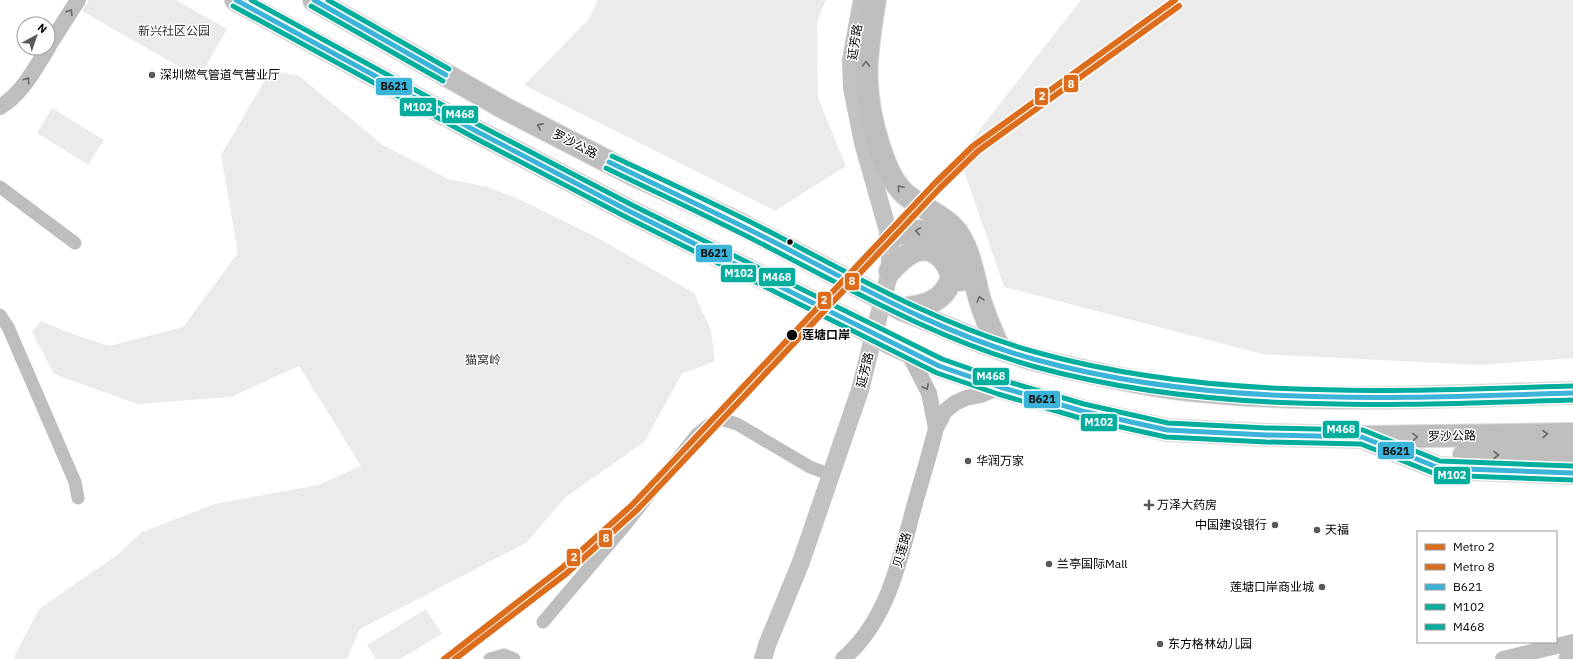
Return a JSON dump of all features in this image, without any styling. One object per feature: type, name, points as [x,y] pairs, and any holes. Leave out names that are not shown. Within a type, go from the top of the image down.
[{"type":"highway","name":"罗沙公路","points":[[236,0],[469,127],[629,211],[850,321],[899,348],[939,366],[1000,387],[1082,411],[1167,430],[1362,437],[1573,434]]},
{"type":"highway","name":"罗沙公路","points":[[314,0],[506,109],[632,174],[734,221],[901,309]]},
{"type":"highway","points":[[875,0],[866,49],[866,81],[870,113],[883,158],[897,185],[906,194],[951,226],[960,235],[968,256],[986,320],[999,348]]},
{"type":"highway","points":[[890,238],[902,232],[911,230],[922,231],[942,241],[954,259],[966,306],[974,323],[981,332],[999,348]]},
{"type":"highway","points":[[890,271],[909,254],[920,249],[934,251],[945,258],[950,266],[952,277],[944,294],[936,300],[920,306],[901,309]]},
{"type":"highway","points":[[901,309],[999,348],[1038,360],[1132,381],[1189,390],[1300,397],[1573,393]]},
{"type":"highway","points":[[1362,437],[1430,466],[1448,469],[1573,473]]},
{"type":"highway","points":[[1402,454],[1573,455]]},
{"type":"main road","name":"延芳路","points":[[763,659],[766,645],[800,562],[860,390],[890,271],[890,238],[863,143],[852,88],[851,60],[862,0]]},
{"type":"street","points":[[56,35],[78,0]]},
{"type":"street","points":[[0,107],[9,102],[25,84],[43,56]]},
{"type":"street","points":[[0,187],[75,243]]},
{"type":"street","points":[[0,315],[8,327],[75,482],[78,498]]},
{"type":"street","name":"贝莲路","points":[[899,348],[929,394],[936,428]]},
{"type":"street","name":"贝莲路","points":[[843,659],[858,646],[870,630],[889,592],[936,428],[946,411],[955,403],[1000,387]]},
{"type":"street","points":[[543,622],[627,523],[697,434],[712,423],[724,420],[737,424],[810,467],[830,475]]},
{"type":"street","points":[[1503,659],[1573,642]]},
{"type":"street","points":[[490,659],[504,655],[514,659]]},
{"type":"green space","name":"新兴社区公园","points":[[89,0],[176,0],[227,29],[199,78],[82,11]]},
{"type":"green space","points":[[598,0],[826,0],[817,22],[818,98],[846,166],[775,211],[524,85],[589,19]]},
{"type":"green space","points":[[1081,0],[1573,0],[1573,358],[1481,365],[1262,354],[1004,287],[959,156]]},
{"type":"green space","name":"猫窝岭","points":[[271,70],[299,76],[383,145],[448,179],[488,187],[523,201],[596,237],[694,293],[711,330],[715,361],[682,374],[644,442],[566,497],[526,543],[360,629],[347,659],[13,659],[39,609],[117,555],[142,532],[215,504],[318,485],[361,466],[299,366],[231,397],[137,404],[54,374],[32,332],[41,321],[67,332],[109,346],[183,327],[238,253],[221,155]]},
{"type":"green space","points":[[52,108],[104,140],[88,165],[37,133]]},
{"type":"green space","points":[[426,609],[442,634],[400,659],[376,659],[367,645]]},
{"type":"metro line","name":"2","points":[[444,659],[563,567],[632,505],[935,183],[973,146],[1175,0]]},
{"type":"metro line","name":"8","points":[[455,659],[567,573],[637,510],[940,188],[978,151],[1179,6]]},
{"type":"transit line","name":"B621","points":[[236,0],[476,131],[629,211],[939,366],[1000,387],[1082,411],[1167,430],[1266,435],[1362,437],[1439,468],[1573,473]]},
{"type":"transit line","name":"M468","points":[[251,0],[479,125],[632,205],[942,359],[1002,380],[1084,404],[1168,423],[1266,428],[1363,430],[1440,461],[1573,466]]},
{"type":"transit line","name":"B621","points":[[314,0],[446,75]]},
{"type":"transit line","name":"M468","points":[[328,0],[449,69]]},
{"type":"transit line","name":"M102","points":[[233,6],[473,137],[626,217],[937,373],[998,394],[1080,418],[1166,437],[1266,442],[1361,444],[1438,475],[1573,480]]},
{"type":"transit line","name":"M102","points":[[311,6],[443,81]]},
{"type":"transit line","name":"M468","points":[[612,156],[756,225],[904,302],[937,317],[1004,343],[1039,353],[1105,368],[1171,379],[1237,386],[1372,390],[1439,390],[1573,386]]},
{"type":"transit line","name":"B621","points":[[609,162],[753,232],[902,308],[1002,350],[1037,360],[1103,375],[1169,386],[1236,393],[1371,397],[1438,397],[1573,393]]},
{"type":"transit line","name":"M102","points":[[606,168],[706,216],[898,314],[966,343],[1036,367],[1102,382],[1169,393],[1236,400],[1371,404],[1438,404],[1573,400]]},
{"type":"place","name":"深圳燃气管道气营业厅","points":[[152,75]]},
{"type":"place","name":"莲塘口岸","points":[[792,335]]},
{"type":"place","name":"华润万家","points":[[968,461]]},
{"type":"place","name":"万泽大药房","points":[[1149,505]]},
{"type":"place","name":"中国建设银行","points":[[1275,525]]},
{"type":"place","name":"天福","points":[[1317,530]]},
{"type":"place","name":"兰亭国际Mall","points":[[1049,564]]},
{"type":"place","name":"莲塘口岸商业城","points":[[1322,587]]},
{"type":"place","name":"东方格林幼儿园","points":[[1160,644]]}]
